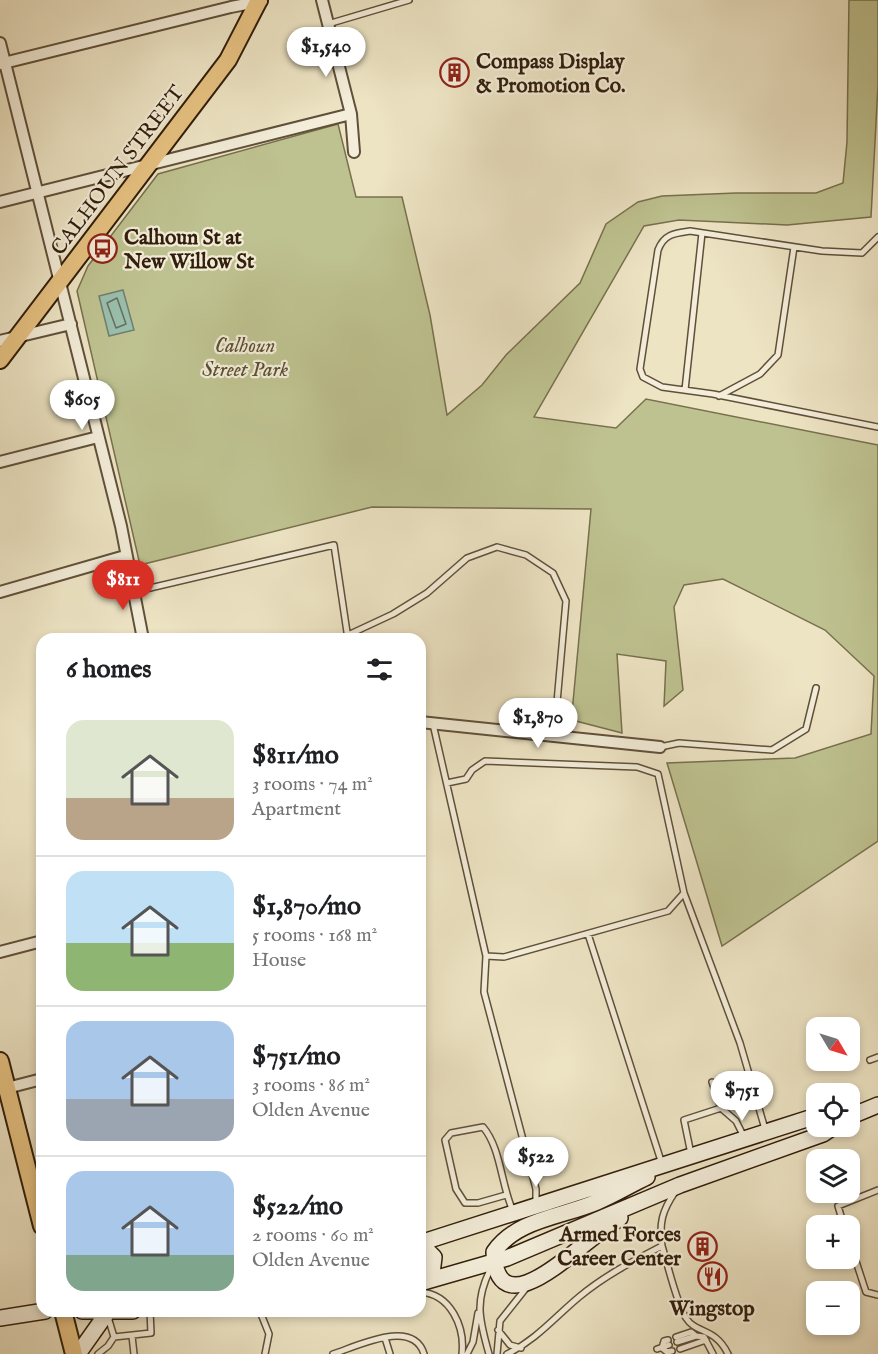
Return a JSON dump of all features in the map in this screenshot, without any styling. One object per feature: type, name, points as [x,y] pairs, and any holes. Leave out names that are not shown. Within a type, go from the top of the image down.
[{"type":"main road","name":"CALHOUN STREET","points":[[0,360],[228,60],[261,1]]},
{"type":"main road","points":[[0,1061],[36,1201]]},
{"type":"main road","points":[[860,1112],[878,1105]]},
{"type":"main road","points":[[426,1242],[806,1119]]},
{"type":"main road","points":[[426,1284],[495,1262],[680,1185],[815,1137]]},
{"type":"main road","points":[[647,1199],[595,1235],[547,1273],[531,1282],[517,1286],[510,1283],[503,1278],[495,1262],[494,1252],[510,1234],[527,1225],[597,1202],[686,1159]]},
{"type":"main road","points":[[426,1250],[434,1257],[432,1274],[426,1281]]},
{"type":"main road","points":[[0,1318],[36,1312]]},
{"type":"main road","points":[[65,1317],[76,1354]]},
{"type":"main road","points":[[76,1354],[104,1317]]},
{"type":"street","points":[[322,0],[351,114],[354,152]]},
{"type":"street","points":[[2,64],[231,6],[261,1]]},
{"type":"street","points":[[0,43],[2,64],[61,279],[70,324],[121,526],[142,633]]},
{"type":"street","points":[[0,202],[351,114]]},
{"type":"street","points":[[0,341],[70,324]]},
{"type":"street","points":[[0,462],[98,437]]},
{"type":"street","points":[[0,592],[125,556]]},
{"type":"street","points":[[426,723],[660,747]]},
{"type":"street","points":[[0,952],[36,943]]},
{"type":"street","points":[[7,1088],[36,1081]]},
{"type":"lane","points":[[328,24],[409,0]]},
{"type":"lane","points":[[685,390],[702,233]]},
{"type":"lane","points":[[878,237],[862,253],[794,247],[702,233],[671,234],[660,244],[640,369],[643,377],[656,385],[878,427]]},
{"type":"lane","points":[[719,396],[760,374],[778,355],[794,247]]},
{"type":"lane","points":[[133,592],[334,545],[347,633]]},
{"type":"lane","points":[[356,633],[393,614],[427,592],[467,558],[497,547],[526,555],[552,573],[567,601],[554,736]]},
{"type":"lane","points":[[660,747],[678,743],[772,750],[806,729],[816,688]]},
{"type":"lane","points":[[433,724],[486,956],[484,992],[536,1189],[536,1205]]},
{"type":"lane","points":[[447,783],[466,779],[472,770],[485,761],[637,767],[658,774],[684,893],[740,1043],[766,1132]]},
{"type":"lane","points":[[486,956],[504,957],[668,911],[684,893]]},
{"type":"lane","points":[[588,934],[663,1165]]},
{"type":"lane","points":[[870,1060],[878,1057]]},
{"type":"lane","points":[[712,1082],[721,1108],[736,1121],[745,1139]]},
{"type":"lane","points":[[686,1159],[684,1120],[721,1108]]},
{"type":"lane","points":[[506,1195],[478,1203],[465,1203],[456,1189],[445,1140],[451,1133],[483,1126],[491,1136],[506,1195],[514,1213]]},
{"type":"lane","points":[[680,1185],[663,1209],[660,1223],[662,1246],[686,1318],[695,1327],[708,1330],[720,1340],[728,1354]]},
{"type":"lane","points":[[841,1215],[838,1206],[878,1190]]},
{"type":"lane","points":[[507,1354],[522,1348],[580,1296],[614,1272],[662,1246]]},
{"type":"lane","points":[[467,1354],[472,1342],[482,1285],[495,1262]]},
{"type":"lane","points":[[858,1269],[866,1292],[878,1295]]},
{"type":"lane","points":[[497,1354],[500,1321],[531,1282]]},
{"type":"lane","points":[[426,1290],[449,1305],[460,1325],[462,1354]]},
{"type":"lane","points":[[479,1308],[489,1354]]},
{"type":"lane","points":[[98,1354],[109,1346],[114,1337],[108,1317]]},
{"type":"lane","points":[[114,1337],[151,1334],[150,1317]]},
{"type":"lane","points":[[262,1317],[269,1334],[265,1354]]},
{"type":"lane","points":[[498,1330],[510,1345],[522,1348]]},
{"type":"lane","points":[[333,1354],[399,1334],[414,1338],[424,1354]]},
{"type":"lane","points":[[132,1336],[134,1354]]},
{"type":"lane","points":[[677,1339],[696,1336],[706,1340],[712,1354]]},
{"type":"lane","points":[[385,1338],[390,1354]]},
{"type":"lane","points":[[680,1348],[706,1340]]},
{"type":"lane","points":[[669,1342],[660,1349],[672,1351]]},
{"type":"lane","points":[[109,1346],[111,1354]]},
{"type":"green space","name":"Calhoun Street Park","points":[[849,0],[878,0],[878,85],[871,217],[787,225],[679,220],[644,226],[534,417],[616,428],[646,399],[878,445],[878,841],[722,946],[667,763],[795,758],[871,734],[874,676],[825,630],[723,579],[684,585],[674,607],[683,690],[664,706],[666,661],[617,654],[622,733],[576,721],[572,713],[591,509],[372,507],[140,565],[77,291],[88,266],[158,174],[338,124],[356,197],[402,197],[430,315],[447,415],[482,385],[506,355],[580,283],[606,224],[638,202],[662,196],[816,193],[843,183],[847,142]]},
{"type":"water","points":[[123,290],[134,330],[109,336],[99,296]]},
{"type":"place","name":"Compass Display & Promotion Co.","points":[[455,73]]},
{"type":"place","name":"Calhoun St at New Willow St","points":[[103,249]]},
{"type":"place","name":"Armed Forces Career Center","points":[[702,1246]]},
{"type":"place","name":"Wingstop","points":[[712,1277]]}]
